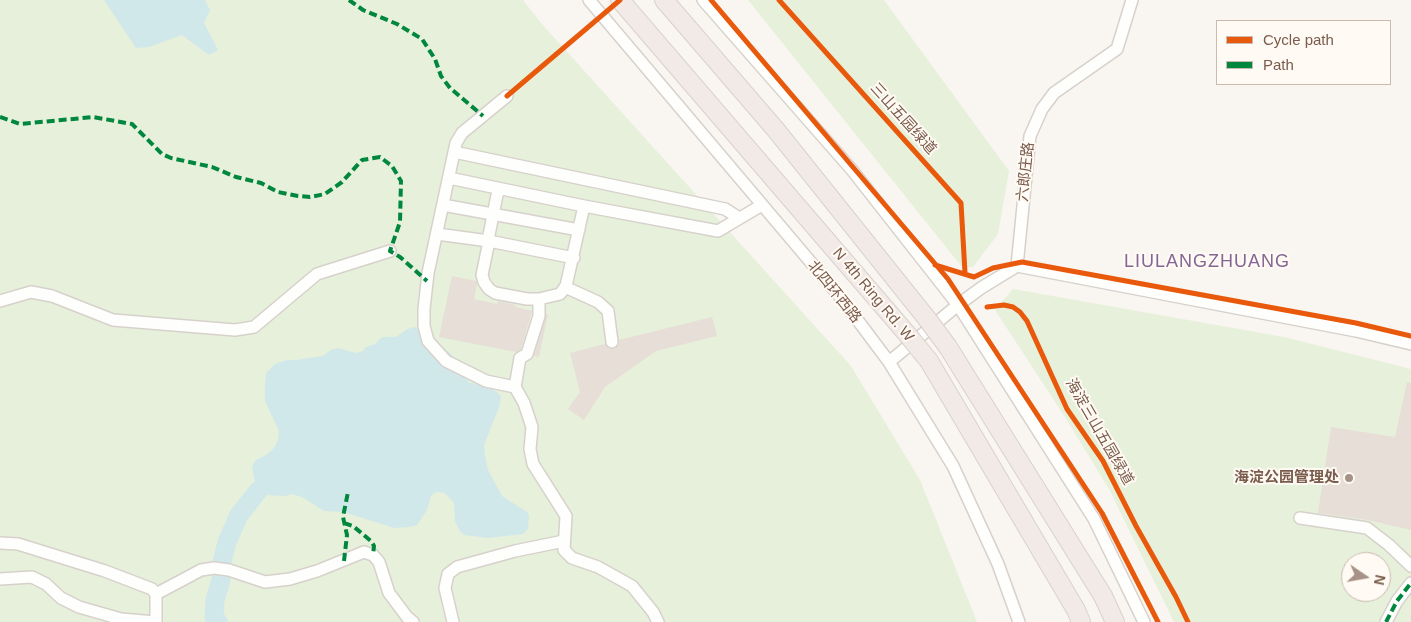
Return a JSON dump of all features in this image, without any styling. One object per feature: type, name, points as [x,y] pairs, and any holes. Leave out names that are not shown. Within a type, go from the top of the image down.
[{"type":"highway","name":"N 4th Ring Rd. W","points":[[620,0],[929,361],[1078,618]]},
{"type":"highway","name":"N 4th Ring Rd. W","points":[[664,0],[776,130],[948,347],[1104,596],[1115,622]]},
{"type":"street","name":"北四环西路","points":[[589,0],[840,298],[889,362],[953,466],[998,564],[1019,622]]},
{"type":"street","points":[[703,0],[852,170],[958,305],[1094,519],[1144,622]]},
{"type":"street","name":"六郎庄路","points":[[1017,266],[1030,136],[1042,109],[1054,93],[1117,48],[1132,0]]},
{"type":"street","points":[[507,96],[462,134],[456,143],[428,273],[424,326],[428,340],[446,361],[486,381],[515,387]]},
{"type":"street","points":[[454,152],[725,209],[739,218]]},
{"type":"street","points":[[449,178],[718,231],[762,205]]},
{"type":"street","points":[[500,188],[493,214],[482,275],[489,289],[527,299],[539,299],[560,294],[565,287],[574,258],[584,206]]},
{"type":"street","points":[[443,205],[579,230]]},
{"type":"street","points":[[437,234],[489,241],[574,258]]},
{"type":"street","points":[[0,301],[31,292],[52,296],[114,320],[235,330],[254,327],[317,274],[390,251]]},
{"type":"street","points":[[889,362],[958,305],[1017,266],[1356,331],[1411,344]]},
{"type":"street","points":[[565,287],[598,302],[608,311],[612,342]]},
{"type":"street","points":[[539,299],[539,316],[527,354],[520,358],[515,387],[524,403],[532,427],[530,449],[533,464],[566,516],[564,550],[572,558],[598,567],[632,586],[653,612],[658,622]]},
{"type":"street","points":[[1300,518],[1367,528],[1389,545],[1411,566]]},
{"type":"street","points":[[453,622],[445,588],[448,574],[457,567],[564,540]]},
{"type":"street","points":[[0,543],[18,544],[152,588],[156,594],[155,622],[121,618],[78,607],[61,598],[46,584],[32,577],[0,579]]},
{"type":"street","points":[[156,594],[201,570],[214,568],[229,570],[265,582],[282,580],[316,571],[364,552],[373,555],[379,562],[389,593],[406,617],[413,622]]},
{"type":"street","points":[[1386,622],[1397,601],[1411,583]]},
{"type":"green space","points":[[0,0],[523,0],[541,23],[851,366],[920,480],[977,622],[0,622]]},
{"type":"green space","points":[[748,0],[884,0],[1009,171],[998,234],[973,267],[962,267]]},
{"type":"green space","points":[[1013,289],[1284,337],[1411,369],[1411,622],[1174,622],[1109,489],[995,310]]},
{"type":"water","points":[[104,0],[205,0],[210,10],[204,23],[218,50],[209,55],[182,35],[149,47],[136,48]]},
{"type":"water","points":[[413,327],[422,330],[463,366],[468,382],[492,388],[501,396],[499,407],[484,445],[485,455],[488,470],[502,496],[527,512],[529,516],[528,529],[523,534],[489,538],[464,535],[455,521],[454,503],[445,493],[438,492],[431,496],[427,510],[417,525],[394,528],[344,512],[324,511],[302,497],[291,494],[286,496],[265,495],[256,488],[252,466],[256,460],[274,448],[278,440],[279,431],[265,401],[266,373],[275,364],[287,360],[323,356],[331,350],[338,348],[356,353],[363,351],[382,337],[396,337]]},
{"type":"building","points":[[452,276],[476,281],[474,299],[497,304],[498,301],[532,311],[521,349],[516,352],[439,337]]},
{"type":"building","points":[[546,314],[548,314],[539,357],[534,356]]},
{"type":"building","points":[[712,317],[717,336],[656,351],[605,387],[584,420],[568,409],[580,392],[570,353],[605,344],[609,349],[613,349],[619,345],[619,340]]},
{"type":"building","points":[[1407,382],[1411,383],[1411,530],[1368,520],[1318,513],[1331,427],[1395,437]]},
{"type":"waterway","points":[[218,622],[214,617],[215,600],[221,580],[222,562],[227,542],[239,515],[258,491]]},
{"type":"marked path","points":[[349,0],[363,10],[397,24],[422,39],[435,59],[441,76],[450,88],[483,116]]},
{"type":"marked path","points":[[0,117],[20,124],[93,117],[132,124],[162,154],[171,158],[212,167],[236,177],[261,183],[278,192],[298,196],[310,197],[325,194],[342,182],[362,160],[380,157],[392,166],[401,181],[400,222],[390,251],[400,257],[427,281]]},
{"type":"marked path","points":[[344,561],[347,535],[343,517],[348,492]]},
{"type":"marked path","points":[[344,523],[353,526],[371,541],[374,546],[373,555]]},
{"type":"marked path","points":[[1386,622],[1397,601],[1411,583]]},
{"type":"cycle path","points":[[507,96],[620,0]]},
{"type":"cycle path","points":[[711,0],[948,279],[1102,513],[1158,622]]},
{"type":"cycle path","name":"三山五园绿道","points":[[779,0],[961,203],[965,273]]},
{"type":"cycle path","points":[[935,265],[974,277],[993,268],[1022,262],[1356,323],[1411,336]]},
{"type":"cycle path","name":"海淀三山五园绿道","points":[[987,307],[1004,305],[1013,307],[1027,321],[1067,409],[1103,461],[1188,622]]},
{"type":"place","name":"海淀公园管理处","points":[[1349,478]]},
{"type":"district","name":"LIULANGZHUANG","points":[[1207,262]]}]
